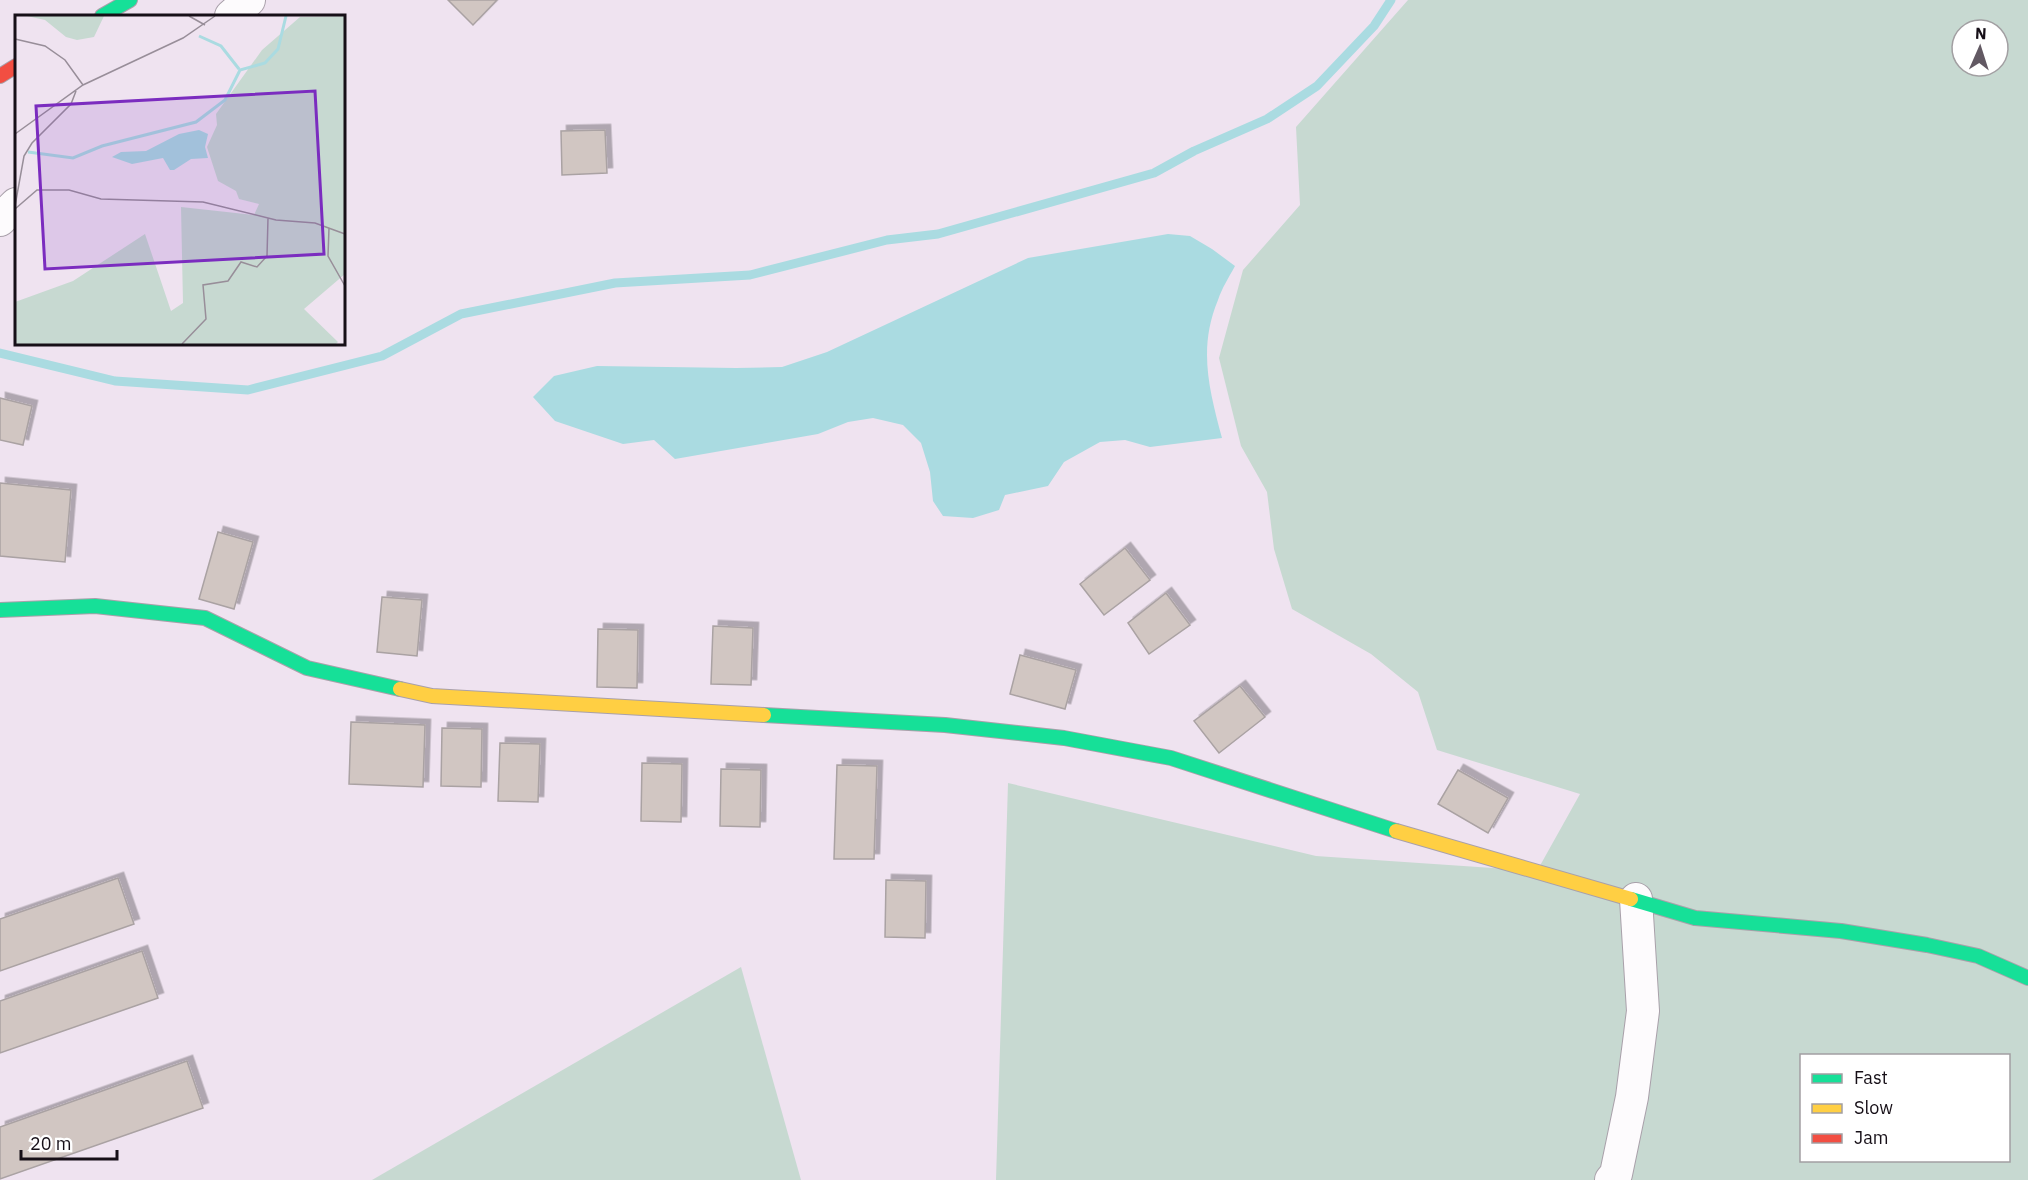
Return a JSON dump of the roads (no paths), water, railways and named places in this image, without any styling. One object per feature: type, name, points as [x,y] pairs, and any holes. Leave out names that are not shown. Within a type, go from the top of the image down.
[{"type":"street","points":[[104,15],[130,0]]},
{"type":"street","points":[[232,15],[249,0]]},
{"type":"street","points":[[0,76],[15,67]]},
{"type":"street","points":[[0,220],[15,205]]},
{"type":"street","points":[[0,610],[95,606],[205,618],[308,668],[432,696],[945,725],[1064,738],[1171,758],[1356,819],[1695,918],[1841,931],[1928,945],[1978,956],[2028,978]]},
{"type":"street","points":[[1611,1180],[1616,1174],[1632,1097],[1643,1011],[1636,899]]},
{"type":"water","points":[[1168,234],[1190,236],[1235,266],[1222,291],[1208,335],[1210,385],[1222,438],[1150,447],[1125,440],[1100,442],[1064,462],[1048,486],[1005,495],[999,510],[973,518],[943,516],[933,501],[930,472],[921,443],[903,425],[873,418],[848,422],[818,434],[675,459],[654,440],[623,444],[555,421],[533,397],[554,376],[597,366],[782,367],[827,352],[1028,258]]},
{"type":"waterway","points":[[0,353],[115,381],[248,390],[382,356],[461,314],[615,283],[750,275],[887,240],[938,234],[1154,173],[1194,151],[1267,119],[1317,86],[1374,26],[1391,0]]}]
